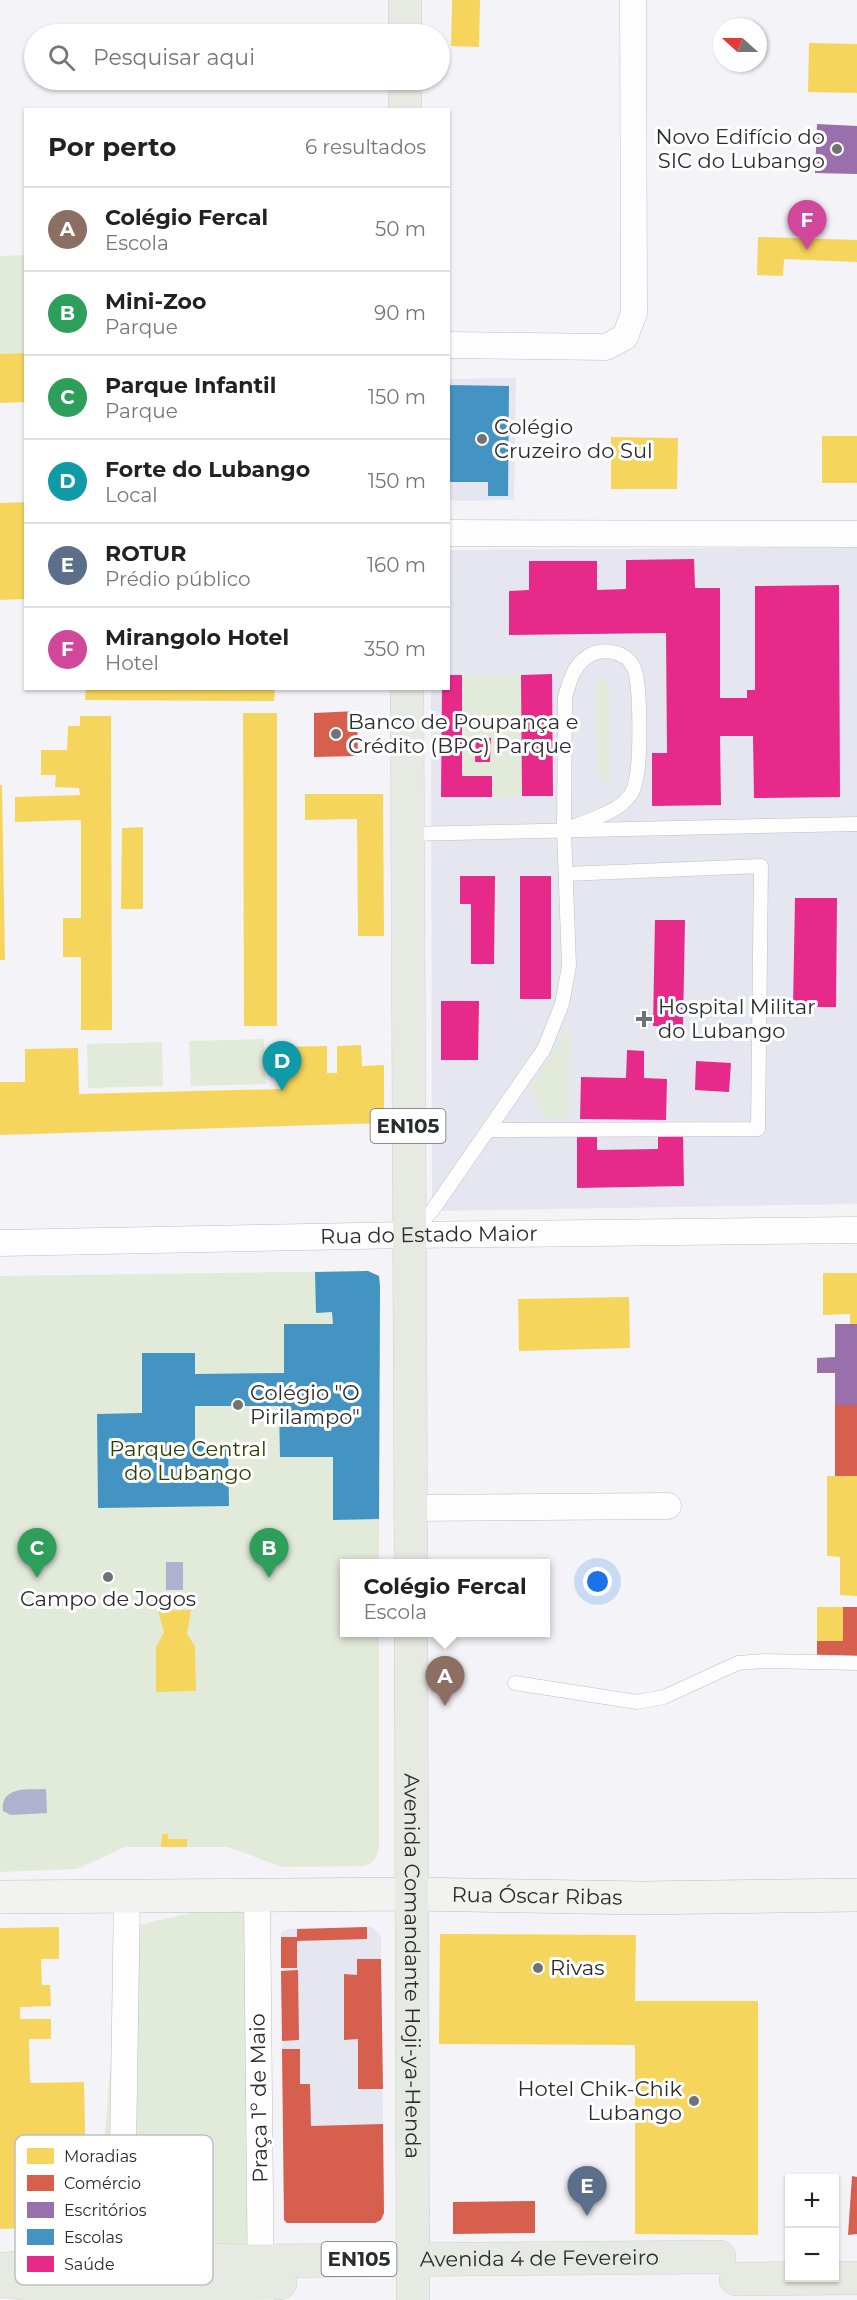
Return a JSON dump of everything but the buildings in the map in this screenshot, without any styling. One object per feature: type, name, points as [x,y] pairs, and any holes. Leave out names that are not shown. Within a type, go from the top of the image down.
[{"type":"main road","points":[[405,0],[405,24]]},
{"type":"main road","points":[[405,90],[405,108]]},
{"type":"main road","name":"EN105","points":[[407,690],[411,1559]]},
{"type":"main road","name":"Avenida Comandante Hoji-ya-Henda","points":[[411,1637],[413,2280]]},
{"type":"main road","points":[[839,2256],[857,2256]]},
{"type":"main road","name":"Avenida 4 de Fevereiro","points":[[727,2268],[785,2257]]},
{"type":"main road","name":"Avenida 4 de Fevereiro","points":[[0,2270],[15,2268]]},
{"type":"main road","name":"Avenida 4 de Fevereiro","points":[[213,2281],[413,2280],[727,2268],[857,2278]]},
{"type":"main road","name":"Avenida 4 de Fevereiro","points":[[0,2280],[15,2282]]},
{"type":"main road","name":"Avenida 4 de Fevereiro","points":[[38,2285],[53,2287],[76,2285]]},
{"type":"street","points":[[450,345],[606,347],[625,337],[634,313],[633,0]]},
{"type":"street","points":[[450,533],[857,534]]},
{"type":"street","name":"Rua do Estado Maior","points":[[0,1243],[408,1235],[857,1230]]},
{"type":"street","points":[[411,1508],[668,1506]]},
{"type":"street","name":"Rua Óscar Ribas","points":[[0,1897],[412,1894],[642,1898],[857,1896]]},
{"type":"street","points":[[123,2135],[126,1896]]},
{"type":"street","name":"Praça 1º de Maio","points":[[257,1896],[261,2281]]},
{"type":"lane","points":[[408,1235],[432,1211],[544,1049],[562,1004],[569,966],[564,830],[565,697],[571,676],[583,660],[596,653],[613,652],[627,658],[635,670],[639,765],[635,786],[626,801],[607,812],[564,830]]},
{"type":"lane","points":[[407,834],[857,824]]},
{"type":"lane","points":[[488,1130],[758,1129],[761,866],[566,874]]},
{"type":"lane","points":[[515,1683],[637,1702],[664,1697],[738,1663],[765,1660],[857,1663]]},
{"type":"shaded area","name":"Colégio Cruzeiro do Sul","points":[[516,378],[514,500],[450,499],[450,379]]},
{"type":"shaded area","name":"Hospital Militar do Lubango","points":[[857,547],[857,1204],[432,1211],[431,690],[450,690],[450,550]]},
{"type":"shaded area","points":[[372,1927],[381,1938],[384,2213],[381,2220],[375,2223],[287,2223],[284,2220],[281,1933],[289,1929]]},
{"type":"green space","points":[[24,255],[24,353],[0,354],[0,256]]},
{"type":"green space","points":[[462,675],[521,675],[522,796],[492,797],[492,776],[462,776]]},
{"type":"green space","points":[[603,678],[609,685],[611,774],[609,781],[603,784],[598,777],[595,687]]},
{"type":"green space","points":[[569,1028],[569,1118],[544,1119],[531,1085]]},
{"type":"green space","points":[[264,1039],[266,1084],[191,1086],[189,1041]]},
{"type":"green space","points":[[162,1042],[163,1086],[88,1088],[87,1044]]},
{"type":"green space","name":"Parque Central do Lubango","points":[[368,1271],[379,1276],[379,1559],[340,1559],[340,1637],[379,1637],[379,1846],[375,1859],[371,1863],[364,1866],[282,1867],[228,1847],[125,1847],[77,1869],[0,1872],[0,1276]]},
{"type":"green space","points":[[257,1897],[269,2300],[91,2300],[92,2285],[213,2285],[213,2135],[105,2135],[122,1929]]},
{"type":"water","points":[[166,1562],[183,1562],[183,1590],[166,1590]]},
{"type":"water","points":[[46,1789],[47,1813],[11,1815],[3,1811],[3,1803],[11,1793]]},
{"type":"place","name":"Novo Edifício do SIC do Lubango","points":[[837,149]]},
{"type":"place","name":"Mirangolo Hotel","points":[[807,250]]},
{"type":"place","name":"Colégio Cruzeiro do Sul","points":[[482,439]]},
{"type":"place","name":"Banco de Poupança e Crédito (BPC) Parque","points":[[336,734]]},
{"type":"place","name":"Hospital Militar do Lubango","points":[[644,1019]]},
{"type":"place","name":"Forte do Lubango","points":[[282,1091]]},
{"type":"place","name":"Colégio \"O Pirilampo\"","points":[[238,1405]]},
{"type":"place","name":"Campo de Jogos","points":[[108,1577]]},
{"type":"place","name":"Parque Infantil","points":[[37,1578]]},
{"type":"place","name":"Mini-Zoo","points":[[269,1578]]},
{"type":"place","name":"Colégio Fercal","points":[[445,1706]]},
{"type":"place","name":"Rivas","points":[[538,1968]]},
{"type":"place","name":"Hotel Chik-Chik Lubango","points":[[694,2101]]},
{"type":"place","name":"ROTUR","points":[[587,2216]]}]
